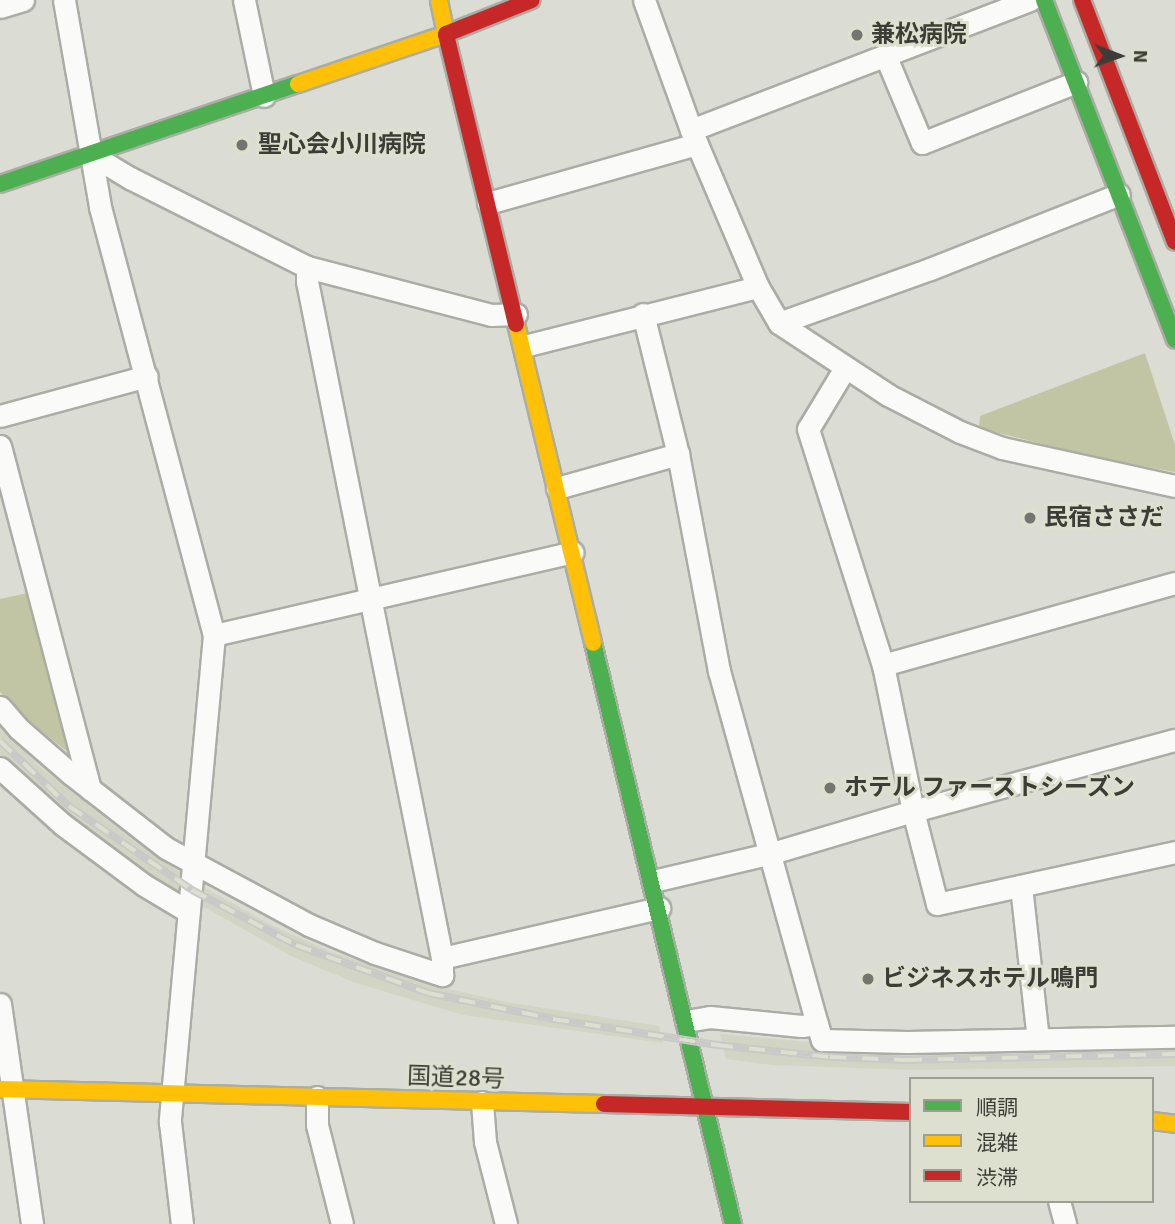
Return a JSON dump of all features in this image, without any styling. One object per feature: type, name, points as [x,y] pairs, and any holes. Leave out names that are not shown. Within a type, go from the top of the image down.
[{"type":"main road","points":[[439,0],[653,881],[733,1224]]},
{"type":"main road","points":[[0,184],[446,34],[532,0]]},
{"type":"main road","points":[[1044,0],[1175,340]]},
{"type":"main road","points":[[1082,0],[1175,242]]},
{"type":"main road","name":"国道28号","points":[[7,1089],[909,1112]]},
{"type":"main road","points":[[1154,1121],[1175,1124]]},
{"type":"street","points":[[0,7],[23,0]]},
{"type":"street","points":[[64,0],[100,207],[214,635],[170,1122],[182,1224]]},
{"type":"street","points":[[244,0],[264,96]]},
{"type":"street","points":[[643,0],[694,137],[758,287],[779,323],[845,368],[960,432],[1002,448],[1175,486]]},
{"type":"street","points":[[488,203],[694,137],[1030,0]]},
{"type":"street","points":[[886,57],[922,143],[1076,82]]},
{"type":"street","points":[[90,154],[130,178],[307,267],[487,314],[516,314]]},
{"type":"street","points":[[779,323],[930,269],[1119,194]]},
{"type":"street","points":[[0,707],[18,728],[139,830],[194,865],[281,912],[375,953],[442,975],[442,958],[373,600],[307,281],[307,267]]},
{"type":"street","points":[[524,346],[758,287]]},
{"type":"street","points":[[643,314],[678,454],[719,671],[772,853],[822,1040],[1175,1037]]},
{"type":"street","points":[[845,368],[808,429],[883,665],[913,811],[937,904],[1175,852]]},
{"type":"street","points":[[0,416],[147,376]]},
{"type":"street","points":[[0,446],[90,789]]},
{"type":"street","points":[[557,488],[678,454]]},
{"type":"street","points":[[214,635],[573,552]]},
{"type":"street","points":[[883,665],[1175,583]]},
{"type":"street","points":[[653,881],[772,853],[913,811],[1175,740]]},
{"type":"street","points":[[0,768],[62,824],[144,885],[189,912]]},
{"type":"street","points":[[1021,886],[1038,1039]]},
{"type":"street","points":[[442,958],[659,908]]},
{"type":"street","points":[[0,1004],[7,1089],[32,1224]]},
{"type":"street","points":[[685,1021],[710,1017],[802,1026],[817,1024]]},
{"type":"street","points":[[317,1097],[317,1125],[342,1224]]},
{"type":"street","points":[[482,1102],[485,1142],[506,1224]]},
{"type":"street","points":[[1060,1203],[1065,1224]]},
{"type":"shaded area","points":[[0,727],[40,767],[134,841],[193,881],[271,925],[329,951],[430,985],[507,1002],[659,1026],[663,1043],[463,1015],[353,982],[291,956],[151,877],[64,814],[0,757]]},
{"type":"shaded area","points":[[720,1034],[830,1044],[1175,1043],[1175,1066],[911,1070],[772,1065],[726,1059]]},
{"type":"green space","points":[[1145,353],[1175,445],[1175,472],[1098,458],[979,428],[980,416]]},
{"type":"green space","points":[[28,593],[69,753],[29,721],[0,692],[0,599]]},
{"type":"railway","points":[[0,741],[69,806],[192,890],[296,945],[428,993],[553,1019],[717,1045],[830,1057],[906,1060],[1175,1054]]},
{"type":"traffic: fast","points":[[1044,0],[1175,340]]},
{"type":"traffic: fast","points":[[0,184],[298,84]]},
{"type":"traffic: fast","points":[[593,643],[733,1224]]},
{"type":"traffic: slow","points":[[298,84],[446,34],[439,0]]},
{"type":"traffic: slow","points":[[516,324],[593,643]]},
{"type":"traffic: slow","points":[[0,1089],[604,1104]]},
{"type":"traffic: slow","points":[[1154,1121],[1175,1124]]},
{"type":"traffic: jam","points":[[516,324],[446,34],[532,0]]},
{"type":"traffic: jam","points":[[1082,0],[1175,242]]},
{"type":"traffic: jam","points":[[604,1104],[909,1112]]},
{"type":"place","name":"兼松病院","points":[[857,35]]},
{"type":"place","name":"聖心会小川病院","points":[[242,145]]},
{"type":"place","name":"民宿ささだ","points":[[1030,518]]},
{"type":"place","name":"ホテル ファーストシーズン","points":[[830,788]]},
{"type":"place","name":"ビジネスホテル鳴門","points":[[868,979]]}]
